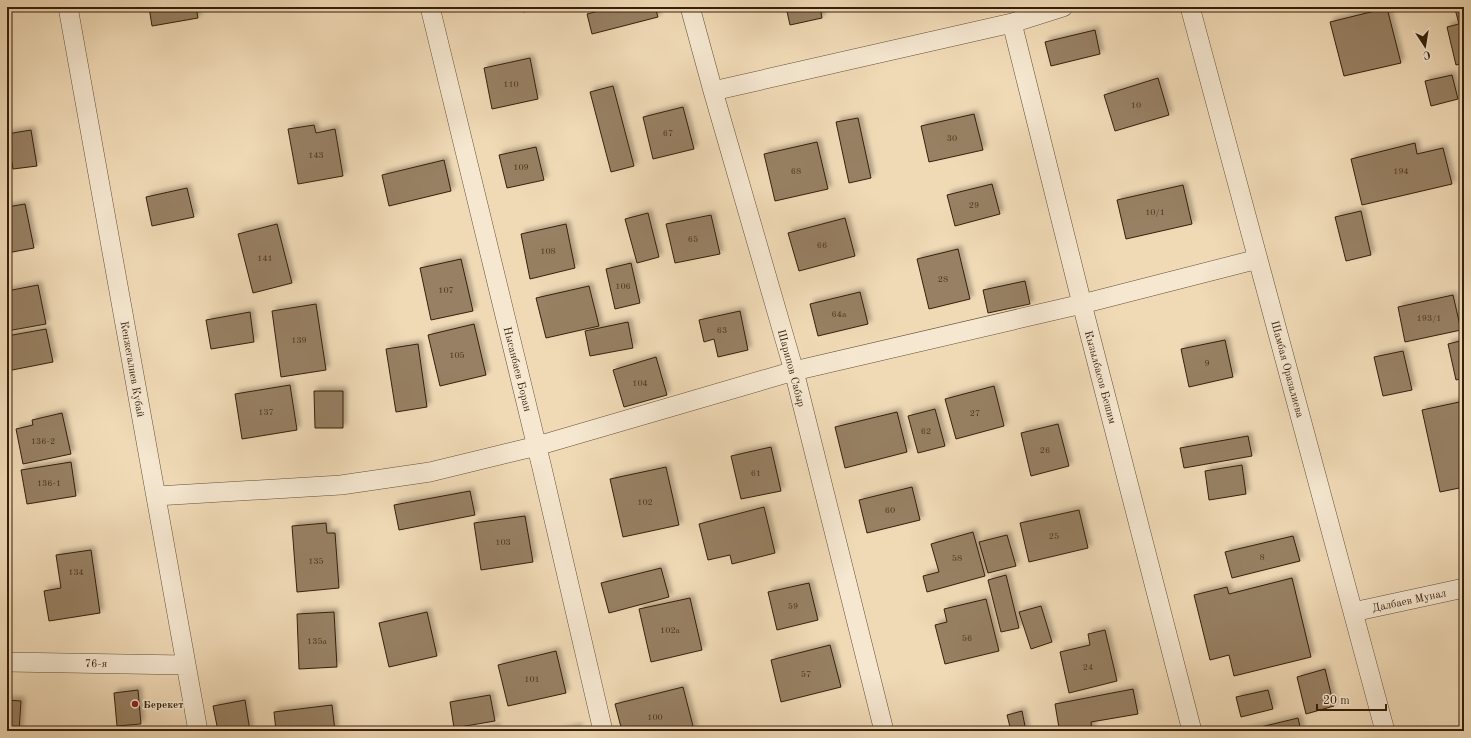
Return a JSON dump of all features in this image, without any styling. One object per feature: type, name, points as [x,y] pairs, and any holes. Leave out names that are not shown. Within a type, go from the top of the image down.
[{"type":"street","name":"Кенжегалиев Кубай","points":[[68,7],[198,731]]},
{"type":"street","name":"Нысанбаев Боран","points":[[430,7],[537,446],[603,731]]},
{"type":"street","name":"Шарипов Сабыр","points":[[690,7],[712,91],[794,371],[884,731]]},
{"type":"street","points":[[712,91],[1012,22],[1063,7]]},
{"type":"street","name":"Шамбая Оразалиева","points":[[1190,7],[1385,731]]},
{"type":"street","name":"Кызылбасов Бешим","points":[[1012,22],[1082,304],[1192,731]]},
{"type":"street","points":[[156,496],[341,485],[430,472],[537,446],[794,371],[1082,304],[1258,259]]},
{"type":"street","name":"Далбаев Мунал","points":[[1353,612],[1464,588]]},
{"type":"street","name":"76-я","points":[[7,662],[185,664]]},
{"type":"building","points":[[149,7],[196,7],[198,18],[152,26]]},
{"type":"building","points":[[522,7],[542,7],[523,12]]},
{"type":"building","points":[[615,7],[655,7],[658,17],[592,34],[587,14]]},
{"type":"building","points":[[786,7],[820,7],[822,18],[790,25]]},
{"type":"building","points":[[1464,7],[1464,63],[1456,65],[1447,27],[1459,24],[1455,9]]},
{"type":"building","points":[[1387,8],[1401,63],[1344,76],[1330,22]]},
{"type":"building","points":[[1095,30],[1100,54],[1051,66],[1045,42]]},
{"type":"building","points":[[530,58],[538,99],[492,109],[484,68]]},
{"type":"building","points":[[1452,75],[1458,99],[1431,106],[1425,81]]},
{"type":"building","points":[[1158,78],[1169,115],[1115,131],[1104,95]]},
{"type":"building","points":[[613,86],[634,166],[611,172],[590,92]]},
{"type":"building","points":[[683,107],[694,149],[653,159],[643,117]]},
{"type":"building","points":[[974,114],[983,150],[929,162],[921,126]]},
{"type":"building","points":[[858,118],[871,178],[849,183],[836,122]]},
{"type":"building","points":[[314,125],[316,133],[335,129],[343,176],[298,184],[288,129]]},
{"type":"building","points":[[31,130],[37,166],[13,169],[7,134]]},
{"type":"building","points":[[817,142],[828,189],[775,201],[764,154]]},
{"type":"building","points":[[1415,143],[1417,154],[1443,148],[1452,184],[1362,205],[1351,159]]},
{"type":"building","points":[[536,147],[544,180],[507,188],[499,155]]},
{"type":"building","points":[[444,160],[451,191],[389,206],[382,175]]},
{"type":"building","points":[[992,184],[1000,214],[955,226],[947,195]]},
{"type":"building","points":[[1183,185],[1192,224],[1126,239],[1117,200]]},
{"type":"building","points":[[187,188],[194,217],[152,226],[146,197]]},
{"type":"building","points":[[25,204],[34,248],[7,253],[7,207]]},
{"type":"building","points":[[1361,211],[1371,255],[1346,261],[1335,217]]},
{"type":"building","points":[[648,213],[659,257],[637,263],[625,219]]},
{"type":"building","points":[[711,215],[720,254],[675,263],[666,224]]},
{"type":"building","points":[[845,218],[855,256],[799,271],[788,233]]},
{"type":"building","points":[[277,224],[292,283],[253,293],[238,234]]},
{"type":"building","points":[[566,224],[575,268],[530,279],[521,234]]},
{"type":"building","points":[[958,249],[970,299],[929,309],[917,259]]},
{"type":"building","points":[[461,259],[473,311],[431,320],[420,268]]},
{"type":"building","points":[[631,263],[640,303],[615,309],[606,269]]},
{"type":"building","points":[[1025,281],[1030,304],[988,313],[983,290]]},
{"type":"building","points":[[38,285],[46,324],[7,331],[7,291]]},
{"type":"building","points":[[589,286],[599,326],[546,338],[536,298]]},
{"type":"building","points":[[860,292],[868,324],[818,336],[810,304]]},
{"type":"building","points":[[1453,295],[1461,330],[1405,342],[1398,307]]},
{"type":"building","points":[[316,304],[326,370],[281,377],[272,311]]},
{"type":"building","points":[[740,311],[748,350],[718,357],[714,339],[704,342],[699,320]]},
{"type":"building","points":[[250,312],[254,342],[211,349],[206,320]]},
{"type":"building","points":[[628,322],[633,348],[590,356],[585,331]]},
{"type":"building","points":[[474,324],[486,375],[440,386],[428,335]]},
{"type":"building","points":[[46,329],[53,362],[7,371],[7,336]]},
{"type":"building","points":[[1225,340],[1233,377],[1189,387],[1181,349]]},
{"type":"building","points":[[1464,340],[1464,378],[1456,380],[1448,344]]},
{"type":"building","points":[[418,344],[427,407],[396,412],[386,349]]},
{"type":"building","points":[[1403,351],[1412,390],[1383,396],[1374,357]]},
{"type":"building","points":[[656,357],[667,395],[624,407],[613,370]]},
{"type":"building","points":[[290,385],[297,430],[242,439],[235,394]]},
{"type":"building","points":[[994,386],[1004,426],[956,439],[945,399]]},
{"type":"building","points":[[314,391],[343,391],[343,428],[315,428]]},
{"type":"building","points":[[1464,401],[1464,440],[1460,441],[1464,458],[1464,487],[1440,492],[1422,410]]},
{"type":"building","points":[[935,409],[945,446],[918,453],[908,416]]},
{"type":"building","points":[[897,412],[907,452],[845,468],[835,427]]},
{"type":"building","points":[[62,413],[71,454],[23,464],[16,429],[33,425],[32,420]]},
{"type":"building","points":[[1058,424],[1069,466],[1031,476],[1021,433]]},
{"type":"building","points":[[1248,436],[1252,456],[1184,468],[1180,448]]},
{"type":"building","points":[[771,447],[781,491],[741,499],[731,456]]},
{"type":"building","points":[[71,462],[76,496],[27,504],[21,470]]},
{"type":"building","points":[[1242,465],[1246,494],[1209,500],[1205,471]]},
{"type":"building","points":[[666,467],[679,525],[623,537],[610,479]]},
{"type":"building","points":[[912,487],[920,520],[867,533],[859,500]]},
{"type":"building","points":[[470,491],[475,515],[399,530],[394,505]]},
{"type":"building","points":[[764,507],[775,553],[732,564],[730,555],[708,560],[699,524]]},
{"type":"building","points":[[1079,510],[1088,548],[1029,562],[1020,523]]},
{"type":"building","points":[[525,516],[533,562],[481,570],[474,523]]},
{"type":"building","points":[[326,523],[327,533],[335,533],[339,588],[297,592],[292,526]]},
{"type":"building","points":[[973,532],[985,576],[927,592],[923,576],[939,572],[931,544]]},
{"type":"building","points":[[1007,535],[1016,566],[988,573],[979,542]]},
{"type":"building","points":[[1293,536],[1300,561],[1232,578],[1225,552]]},
{"type":"building","points":[[91,550],[100,613],[49,621],[44,591],[61,588],[56,555]]},
{"type":"building","points":[[661,568],[669,597],[609,613],[601,583]]},
{"type":"building","points":[[1006,575],[1019,628],[1001,632],[988,580]]},
{"type":"building","points":[[1292,578],[1311,657],[1234,676],[1229,655],[1210,660],[1194,595],[1227,587],[1229,594]]},
{"type":"building","points":[[809,583],[818,620],[777,630],[768,592]]},
{"type":"building","points":[[690,598],[702,650],[651,662],[639,609]]},
{"type":"building","points":[[986,599],[999,651],[945,664],[935,625],[947,622],[944,609]]},
{"type":"building","points":[[1041,606],[1052,642],[1031,649],[1019,612]]},
{"type":"building","points":[[334,612],[337,667],[299,669],[297,614]]},
{"type":"building","points":[[427,612],[437,656],[389,667],[379,623]]},
{"type":"building","points":[[1105,630],[1117,681],[1069,693],[1060,652],[1090,645],[1088,634]]},
{"type":"building","points":[[830,645],[841,687],[781,702],[771,660]]},
{"type":"building","points":[[556,651],[566,693],[508,706],[498,665]]},
{"type":"building","points":[[1325,669],[1334,706],[1306,714],[1297,677]]},
{"type":"building","points":[[683,687],[694,730],[622,731],[615,704]]},
{"type":"building","points":[[1133,689],[1138,714],[1091,722],[1092,731],[1068,731],[1067,727],[1059,728],[1055,704]]},
{"type":"building","points":[[138,690],[141,724],[117,726],[114,693]]},
{"type":"building","points":[[1268,690],[1273,709],[1241,717],[1236,697]]},
{"type":"building","points":[[490,695],[495,721],[454,728],[450,702]]},
{"type":"building","points":[[7,700],[21,701],[19,731],[7,731]]},
{"type":"building","points":[[245,700],[250,731],[218,731],[213,706]]},
{"type":"building","points":[[332,705],[335,731],[276,731],[274,712]]},
{"type":"building","points":[[1022,711],[1026,731],[1011,731],[1007,715]]},
{"type":"building","points":[[1298,718],[1301,731],[1244,731]]},
{"type":"building","points":[[496,727],[497,731],[479,731]]},
{"type":"building","points":[[578,727],[579,731],[561,731]]},
{"type":"place","name":"Берекет","points":[[135,704]]}]
